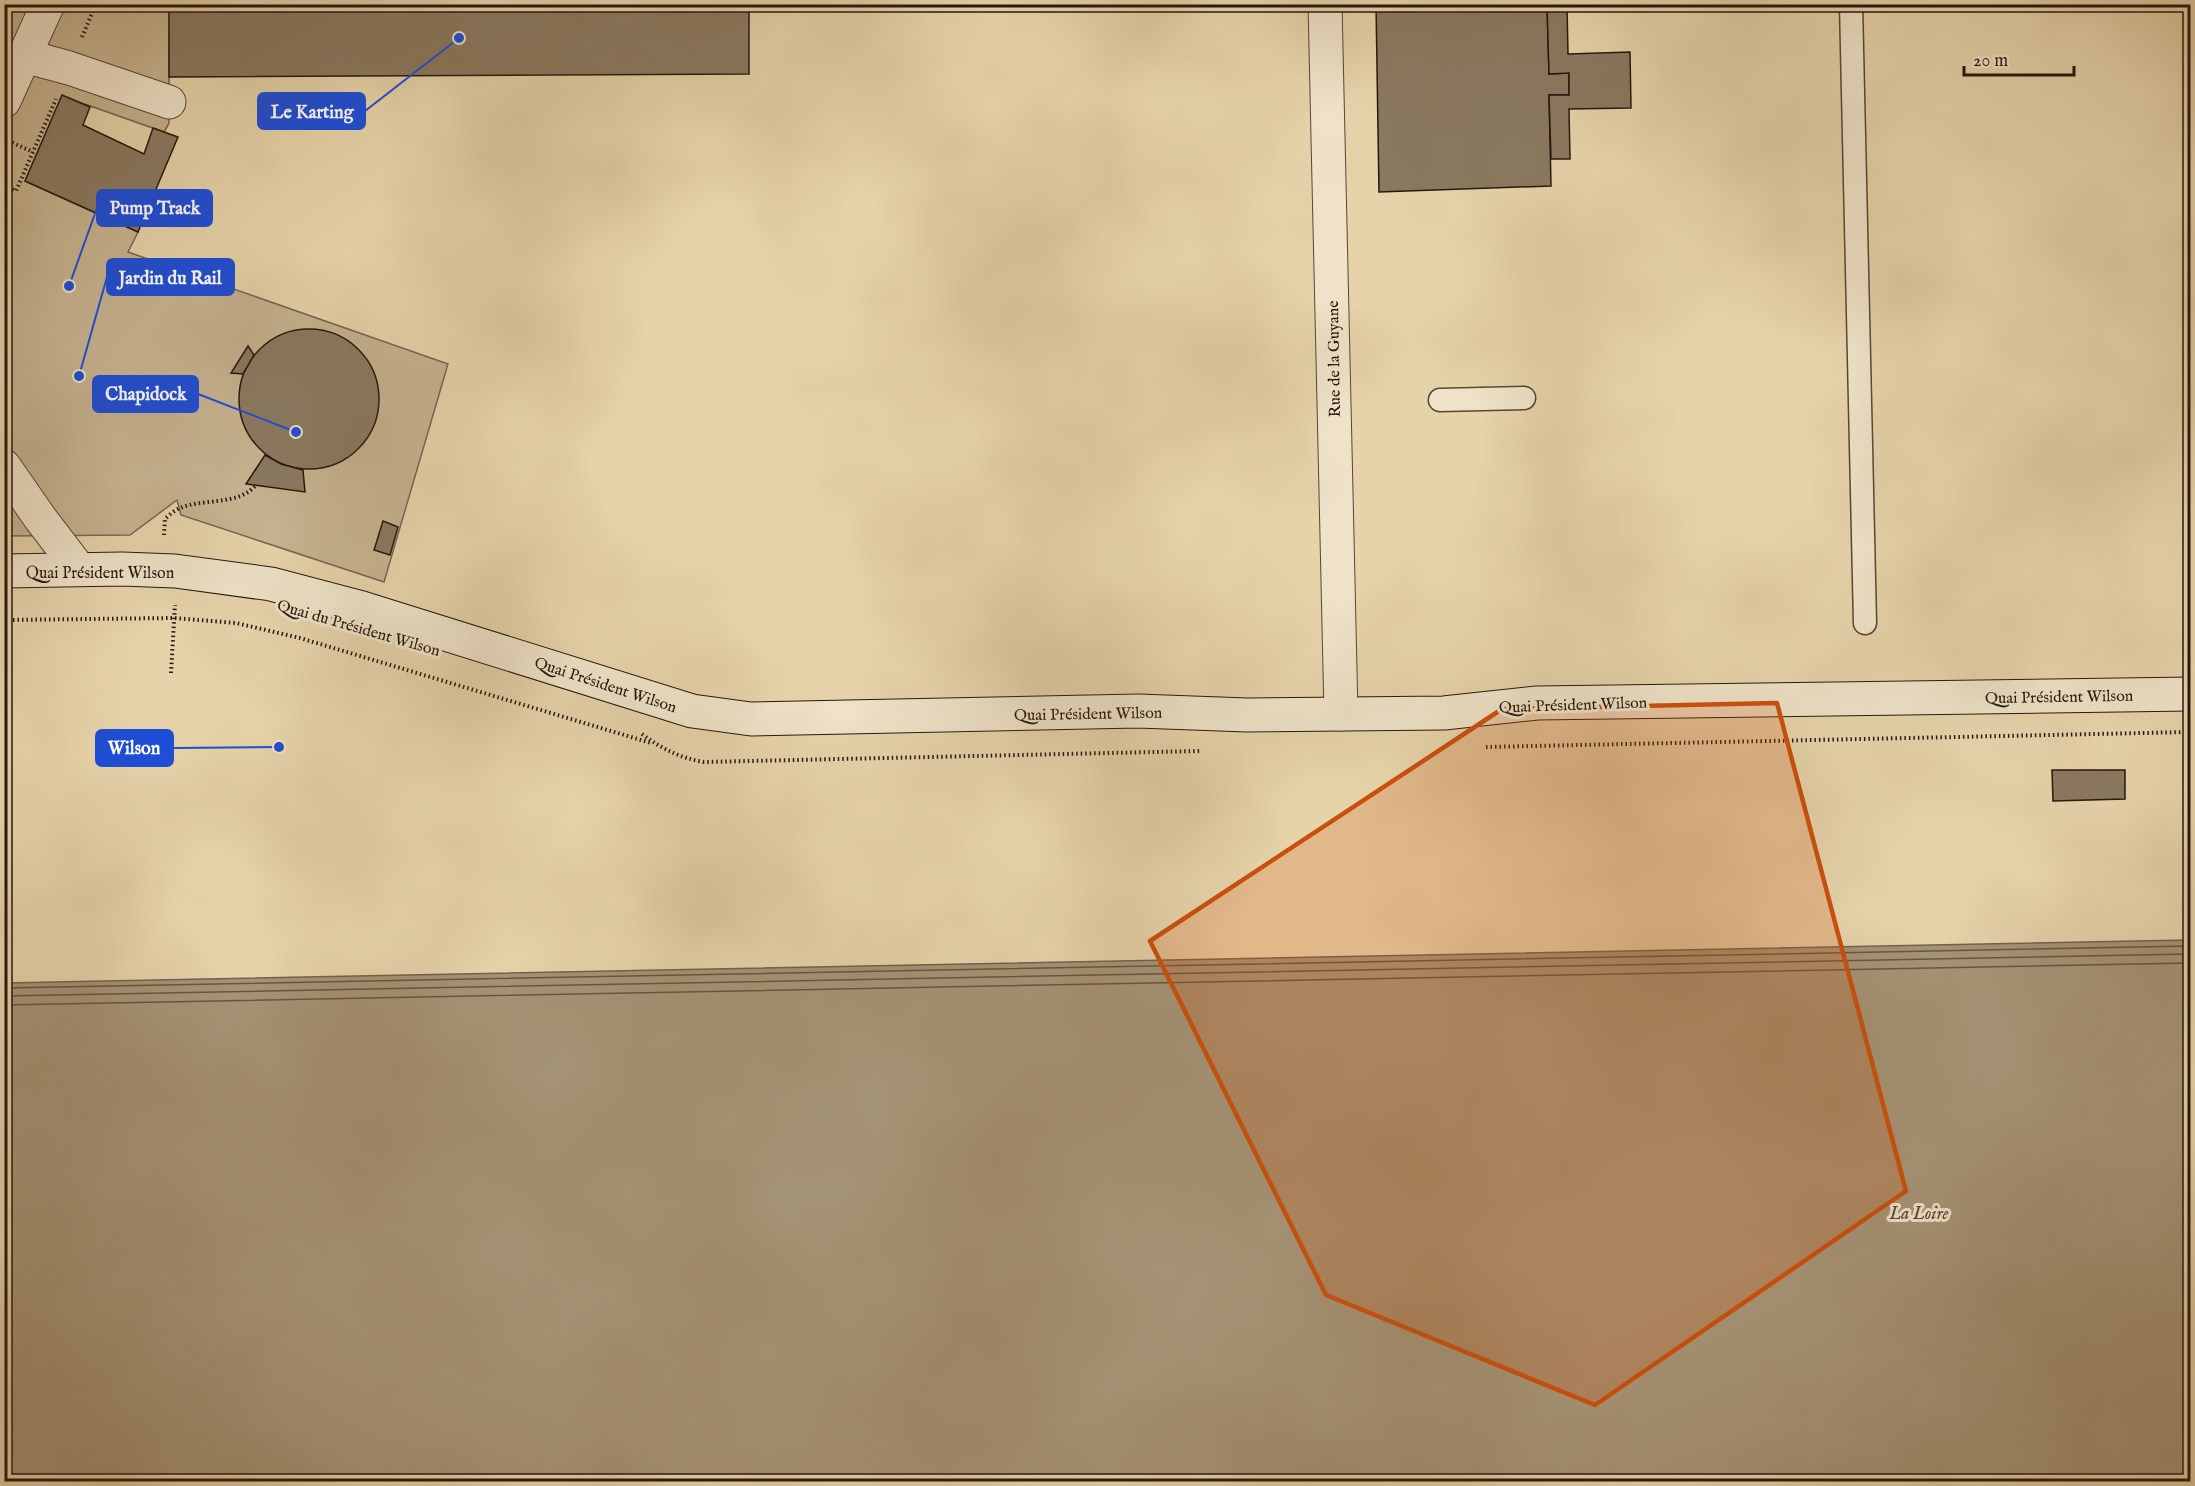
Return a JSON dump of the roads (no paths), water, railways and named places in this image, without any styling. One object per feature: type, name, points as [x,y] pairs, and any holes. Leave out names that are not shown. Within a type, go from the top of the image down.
[{"type":"main road","points":[[4,101],[48,4]]},
{"type":"main road","name":"Rue de la Guyane","points":[[1325,4],[1341,714]]},
{"type":"main road","points":[[25,56],[69,68],[169,102]]},
{"type":"main road","points":[[4,466],[46,527],[79,569]]},
{"type":"main road","name":"Quai Président Wilson","points":[[4,571],[122,569],[176,571],[271,584],[373,611],[692,711],[752,719],[1138,711],[1247,715],[1444,713],[1537,703],[2190,694]]},
{"type":"lane","points":[[1851,4],[1865,623]]},
{"type":"lane","points":[[1440,400],[1524,398]]},
{"type":"water","name":"La Loire","points":[[2190,940],[2190,1481],[5,1481],[5,983]]},
{"type":"place","name":"Le Karting","points":[[459,38]]},
{"type":"place","name":"Pump Track","points":[[69,286]]},
{"type":"place","name":"Jardin du Rail","points":[[79,376]]},
{"type":"place","name":"Chapidock","points":[[296,432]]},
{"type":"place","name":"Wilson","points":[[279,747]]}]
